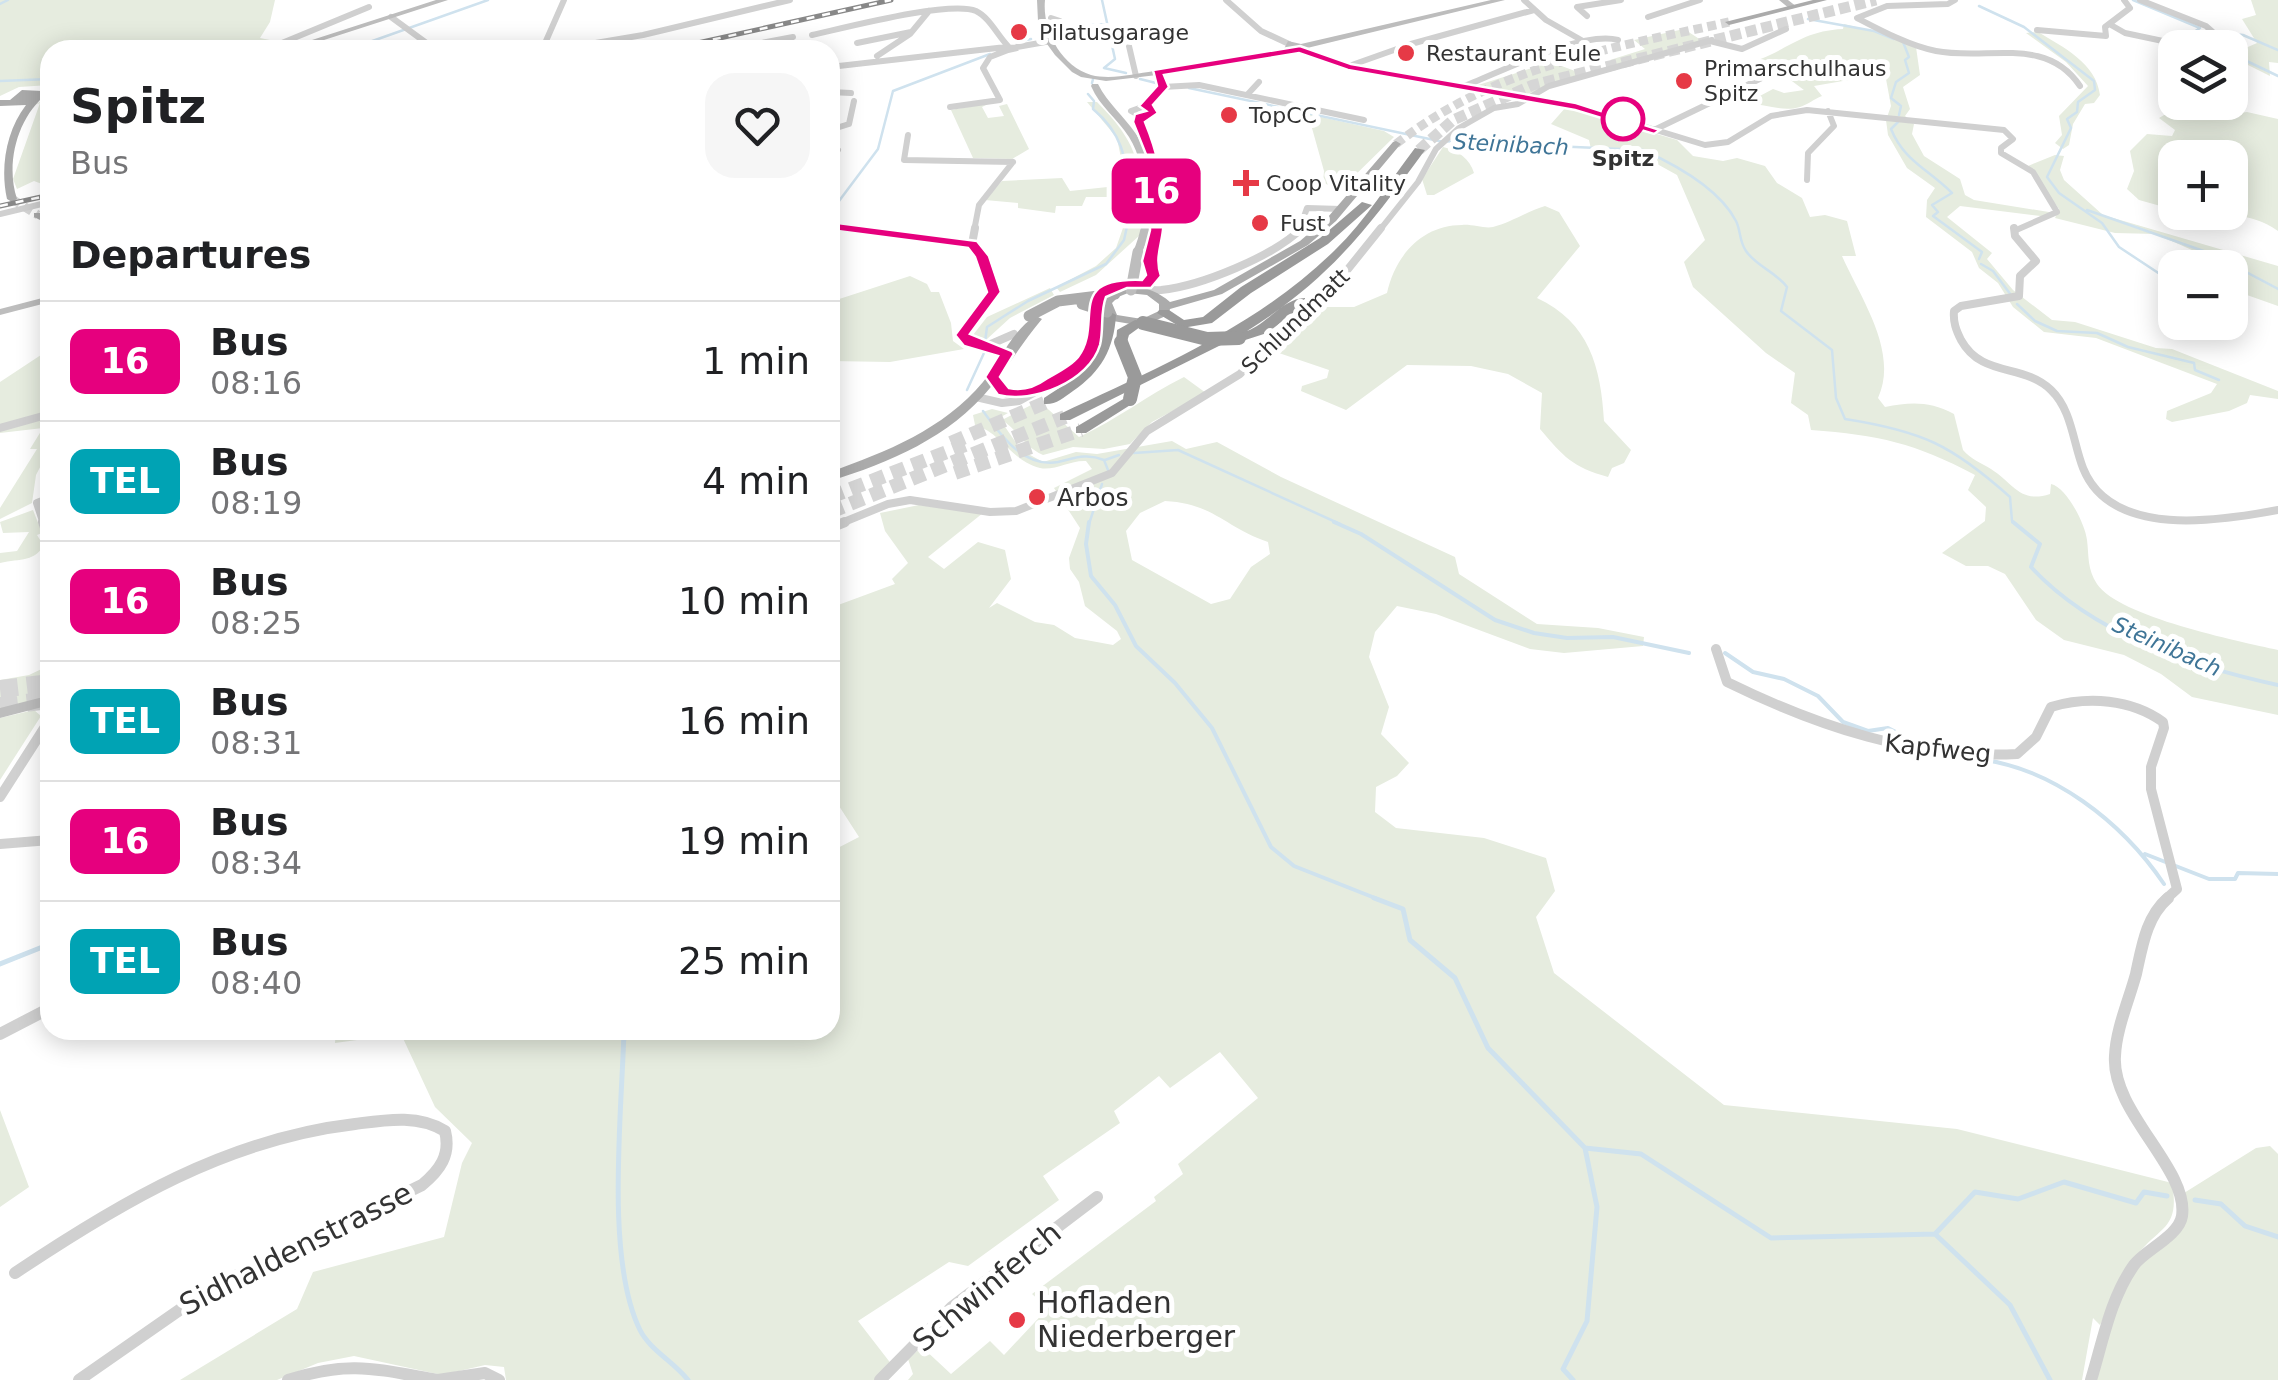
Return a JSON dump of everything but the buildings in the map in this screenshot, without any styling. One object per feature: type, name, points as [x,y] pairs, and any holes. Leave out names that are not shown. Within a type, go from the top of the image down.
[{"type":"highway","points":[[1053,404],[1187,346],[1253,308],[1330,249],[1408,148]]},
{"type":"highway","points":[[1081,430],[1130,399],[1135,377],[1120,336],[1139,324],[1207,339],[1239,338],[1270,324],[1324,282],[1342,263],[1408,148]]},
{"type":"highway","points":[[1164,310],[1180,324],[1197,324],[1212,318],[1324,241],[1366,205]]},
{"type":"highway","points":[[1053,404],[1198,352],[1259,316],[1317,274],[1358,233]]},
{"type":"highway","points":[[1053,404],[1085,378],[1103,354],[1108,313]]},
{"type":"main road","points":[[317,40],[444,0]]},
{"type":"main road","points":[[1042,0],[1040,23],[1069,63],[1094,81],[1102,103],[1137,144],[1151,182],[1146,235],[1132,265],[1130,290]]},
{"type":"main road","points":[[1094,81],[1288,46],[1300,48],[1501,0]]},
{"type":"main road","points":[[1783,0],[1793,7]]},
{"type":"main road","points":[[1729,22],[1824,0]]},
{"type":"main road","points":[[0,102],[40,97]]},
{"type":"main road","points":[[12,199],[4,190],[1,176],[20,118],[40,99]]},
{"type":"main road","points":[[15,101],[20,118]]},
{"type":"main road","points":[[840,473],[907,446],[972,401],[1032,317],[1069,304],[1088,304],[1139,324],[1234,283],[1292,251],[1408,148]]},
{"type":"main road","points":[[1007,354],[1014,334],[1032,317],[1062,300],[1130,290],[1200,292],[1234,283]]},
{"type":"main road","points":[[1150,289],[1164,310]]},
{"type":"main road","points":[[1108,313],[1108,300],[1115,294]]},
{"type":"main road","points":[[0,312],[40,302]]},
{"type":"main road","points":[[0,713],[40,701]]},
{"type":"street","points":[[546,40],[564,0]]},
{"type":"street","points":[[613,40],[790,0]]},
{"type":"street","points":[[1226,0],[1262,31],[1288,46]]},
{"type":"street","points":[[1524,0],[1583,41]]},
{"type":"street","points":[[1587,16],[1577,7],[1620,0]]},
{"type":"street","points":[[1648,17],[1668,6],[1688,6],[1700,0]]},
{"type":"street","points":[[1954,0],[1946,4],[1888,6],[1859,14],[1857,18],[1934,50],[2046,58],[2075,77],[2080,86]]},
{"type":"street","points":[[2110,26],[2113,19],[2129,11],[2124,0]]},
{"type":"street","points":[[2140,0],[2210,30]]},
{"type":"street","points":[[289,40],[369,7]]},
{"type":"street","points":[[812,36],[929,10],[974,10],[1010,48]]},
{"type":"street","points":[[877,56],[912,32],[929,10]]},
{"type":"street","points":[[1348,67],[1410,44],[1534,10]]},
{"type":"street","points":[[391,17],[423,40]]},
{"type":"street","points":[[1051,18],[1065,29]]},
{"type":"street","points":[[2037,30],[2103,37],[2108,34],[2105,26],[2110,26],[2158,40]]},
{"type":"street","points":[[1125,29],[1126,50],[1136,76]]},
{"type":"street","points":[[1527,98],[1564,81],[1711,41],[1734,51],[1754,47],[1766,34],[1786,29]]},
{"type":"street","points":[[857,42],[912,32]]},
{"type":"street","points":[[1462,87],[1513,71],[1518,64],[1583,41],[1601,36],[1618,40]]},
{"type":"street","points":[[778,40],[793,37]]},
{"type":"street","points":[[840,66],[1051,40]]},
{"type":"street","points":[[950,107],[1000,100],[983,68],[990,57],[1010,48]]},
{"type":"street","points":[[1300,48],[1348,67],[1587,109],[1715,145],[1728,142],[1782,112],[1889,115],[1920,123],[1988,125],[2011,134],[2012,140],[2001,148],[2001,153],[2031,170],[2057,212],[2014,228],[2014,234],[2036,261],[2019,278],[2019,296],[1965,304],[1954,311],[1953,321],[1968,355],[1976,363],[2028,376],[2056,394],[2084,470],[2101,492],[2134,509],[2190,522],[2278,510]]},
{"type":"street","points":[[1157,72],[1163,87]]},
{"type":"street","points":[[1654,130],[1770,74]]},
{"type":"street","points":[[1247,95],[1258,82]]},
{"type":"street","points":[[1150,289],[1154,276],[1149,261],[1156,236],[1152,149],[1140,116],[1132,109],[1145,106],[1163,87],[1200,84],[1364,120]]},
{"type":"street","points":[[840,94],[852,97],[849,124],[840,127]]},
{"type":"street","points":[[1292,105],[1303,94]]},
{"type":"street","name":"Schlundmatt","points":[[840,524],[888,504],[910,500],[990,512],[1016,511],[1112,473],[1151,428],[1240,374],[1285,326],[1340,279],[1418,182],[1444,141],[1480,116],[1527,98]]},
{"type":"street","points":[[1807,180],[1808,153],[1834,126],[1828,111]]},
{"type":"street","points":[[908,134],[903,159],[1013,162],[979,205],[972,244]]},
{"type":"street","points":[[0,214],[40,204]]},
{"type":"street","points":[[1324,207],[1332,219]]},
{"type":"street","points":[[1154,276],[1196,282],[1234,270],[1299,231],[1304,210],[1341,209]]},
{"type":"street","points":[[840,227],[972,244],[982,256],[994,292],[962,335],[970,342],[1007,354]]},
{"type":"street","points":[[1053,404],[1092,345],[1096,300],[1101,294],[1125,284],[1157,290],[1168,280]]},
{"type":"street","points":[[984,347],[1014,334]]},
{"type":"street","points":[[992,377],[1010,394],[1053,404]]},
{"type":"street","points":[[972,401],[1053,404]]},
{"type":"street","points":[[0,428],[40,417]]},
{"type":"street","name":"Kapfweg","points":[[1716,649],[1726,682],[1859,737],[1903,748],[2014,756],[2030,744],[2054,705],[2108,703],[2148,712],[2160,719],[2165,729],[2150,772],[2156,826],[2177,889],[2158,908],[2146,933],[2114,1058],[2117,1083],[2126,1104],[2175,1182],[2182,1216],[2177,1226],[2136,1262],[2124,1280],[2092,1380]]},
{"type":"street","points":[[0,797],[40,735]]},
{"type":"street","points":[[0,844],[40,841]]},
{"type":"street","points":[[0,1034],[40,1013]]},
{"type":"street","name":"Sidhaldenstrasse","points":[[14,1273],[142,1191],[247,1146],[294,1132],[357,1123],[422,1122],[444,1132],[446,1155],[436,1174],[422,1186],[211,1288],[79,1380]]},
{"type":"street","name":"Schwinferch","points":[[880,1380],[952,1307],[1096,1197]]},
{"type":"street","points":[[288,1380],[322,1369],[356,1365],[437,1380],[485,1374],[499,1380]]},
{"type":"shaded area","points":[[0,0],[275,0],[270,22],[260,38],[270,40],[40,40],[40,86],[19,87],[0,96]]},
{"type":"shaded area","points":[[2251,0],[2278,0],[2278,63],[2269,62],[2270,76],[2248,65],[2248,47],[2257,43],[2242,19],[2256,15]]},
{"type":"shaded area","points":[[1844,24],[1897,37],[1916,47],[1920,75],[1903,87],[1910,109],[1905,116],[1914,124],[1912,134],[1924,156],[1960,179],[1965,195],[1974,200],[2055,213],[2049,217],[1960,206],[1947,217],[1992,253],[1987,259],[2013,290],[2052,320],[2075,322],[2156,348],[2172,349],[2278,391],[2278,399],[2250,395],[2247,403],[2229,411],[2172,422],[2166,419],[2167,411],[2211,393],[2217,384],[2096,338],[2044,332],[2013,307],[1998,283],[1979,268],[1972,252],[1926,217],[1927,200],[1935,188],[1907,168],[1888,135],[1886,120],[1891,106],[1886,79],[1866,77],[1814,86],[1822,96],[1793,109],[1743,104],[1736,97],[1744,93],[1756,98],[1773,89],[1784,93],[1804,90],[1781,73],[1759,76],[1737,64],[1765,57],[1812,35],[1843,29]]},
{"type":"shaded area","points":[[1684,29],[1704,42],[1618,65],[1610,60],[1645,49],[1634,40]]},
{"type":"shaded area","points":[[2038,32],[2085,65],[2100,95],[2094,103],[2085,104],[2073,124],[2069,145],[2063,149],[2055,143],[2062,135],[2059,116],[2088,86],[2066,62],[2026,33]]},
{"type":"shaded area","points":[[1551,62],[1583,74],[1525,95],[1475,86]]},
{"type":"shaded area","points":[[1087,102],[1097,102],[1132,148],[1139,177],[1140,235],[1096,275],[1060,292],[1056,287],[1096,266],[1116,248],[1124,225],[1119,192],[1125,178],[1117,138]]},
{"type":"shaded area","points":[[40,103],[40,183],[34,181],[17,189],[13,179]]},
{"type":"shaded area","points":[[990,103],[982,107],[988,118],[1004,116],[999,106],[1007,104],[1029,149],[1012,159],[973,158],[951,110]]},
{"type":"shaded area","points":[[1566,107],[1677,140],[1693,156],[1723,161],[1737,158],[1765,166],[1777,183],[1802,198],[1810,217],[1825,215],[1847,221],[1856,256],[1842,256],[1881,344],[1883,380],[1878,398],[1885,407],[1920,404],[1954,414],[1963,450],[2018,490],[2040,496],[2050,494],[2051,484],[2057,487],[2079,516],[2092,573],[2109,596],[2181,626],[2278,650],[2278,715],[2192,697],[2161,674],[2124,655],[2064,640],[2036,620],[2005,574],[1988,566],[1966,566],[1942,553],[1985,521],[1986,507],[1968,490],[1975,475],[1896,442],[1811,430],[1808,415],[1791,403],[1795,373],[1766,353],[1693,287],[1684,262],[1705,240],[1677,175],[1639,154],[1591,149],[1589,140],[1551,124]]},
{"type":"shaded area","points":[[2248,112],[2278,119],[2278,231],[2248,218],[2248,140],[2158,140],[2158,205],[2139,200],[2127,189],[2134,171],[2130,151],[2147,134],[2172,136],[2175,130],[2162,120],[2248,120]]},
{"type":"shaded area","points":[[1305,116],[1384,131],[1394,137],[1341,189],[1323,183],[1324,171],[1310,121]]},
{"type":"shaded area","points":[[1443,147],[1463,156],[1474,173],[1427,195],[1422,179]]},
{"type":"shaded area","points":[[2055,155],[2064,156],[2060,170],[2064,180],[2103,215],[2223,250],[2192,250],[2156,234],[2115,233],[2055,218],[2059,209],[2028,166]]},
{"type":"shaded area","points":[[1062,178],[1070,191],[1117,186],[1116,197],[1086,197],[1082,206],[1056,206],[1055,213],[1018,208],[1018,203],[985,200],[1002,181]]},
{"type":"shaded area","points":[[1545,206],[1559,212],[1580,246],[1537,298],[1555,308],[1580,333],[1600,382],[1604,421],[1631,450],[1624,463],[1612,468],[1608,477],[1577,465],[1556,447],[1540,429],[1542,393],[1508,374],[1471,366],[1407,365],[1346,410],[1301,391],[1302,386],[1327,378],[1329,370],[1270,350],[1318,307],[1354,307],[1387,293],[1404,255],[1435,230],[1462,225],[1493,227]]},
{"type":"shaded area","points":[[2248,257],[2278,266],[2278,306],[2248,295]]},
{"type":"shaded area","points":[[910,276],[927,284],[931,292],[939,292],[951,323],[953,341],[964,349],[890,362],[840,361],[840,299]]},
{"type":"shaded area","points":[[1050,288],[1054,295],[1010,318],[987,339],[973,335],[987,317]]},
{"type":"shaded area","points":[[40,356],[40,416],[0,426],[0,382]]},
{"type":"shaded area","points":[[1184,377],[1206,393],[1152,422],[1130,444],[1104,449],[1073,447],[1043,455],[1002,420],[1039,401],[1079,437]]},
{"type":"shaded area","points":[[992,409],[1008,413],[999,418],[1021,450],[1043,462],[1076,452],[1097,454],[1172,441],[1186,449],[1217,442],[1281,477],[1455,557],[1459,574],[1537,624],[1598,628],[1644,637],[1643,646],[1564,653],[1530,649],[1436,614],[1397,606],[1375,632],[1369,657],[1389,707],[1381,734],[1409,763],[1397,776],[1376,787],[1375,812],[1396,828],[1484,838],[1546,858],[1555,891],[1536,917],[1554,973],[1724,1105],[1957,1129],[2172,1183],[2171,1218],[2131,1263],[2100,1325],[2093,1318],[2082,1380],[908,1380],[913,1374],[908,1359],[922,1347],[951,1374],[990,1341],[1004,1355],[1048,1308],[1032,1294],[1156,1201],[1154,1197],[1183,1174],[1178,1164],[1258,1098],[1220,1052],[1170,1088],[1159,1076],[1114,1111],[1120,1123],[1043,1176],[1059,1200],[968,1266],[949,1262],[858,1321],[892,1365],[875,1380],[506,1380],[504,1367],[485,1365],[442,1375],[354,1356],[318,1363],[277,1380],[180,1380],[297,1309],[313,1272],[444,1237],[462,1163],[472,1143],[435,1107],[404,1040],[840,1040],[840,847],[859,837],[840,808],[840,604],[895,584],[892,579],[908,563],[885,531],[880,513],[919,505],[983,513],[928,557],[944,569],[978,542],[1005,550],[1011,579],[989,608],[997,603],[1035,622],[1054,625],[1075,638],[1113,645],[1121,639],[1117,631],[1085,606],[1069,558],[1080,528],[1054,488],[1092,469],[1086,461],[1040,468],[975,425],[973,415]],"holes":[[[1165,501],[1195,506],[1268,542],[1270,554],[1251,567],[1230,599],[1211,604],[1132,560],[1126,531],[1140,513]]]},
{"type":"shaded area","points":[[40,420],[40,428],[0,433],[0,429]]},
{"type":"shaded area","points":[[40,433],[40,467],[32,503],[0,519],[0,508],[37,449],[30,449]]},
{"type":"shaded area","points":[[33,510],[40,528],[40,551],[32,557],[0,563],[0,553],[17,551],[29,532],[3,533],[0,522]]},
{"type":"shaded area","points":[[40,670],[40,690],[27,702],[0,708],[0,680]]},
{"type":"shaded area","points":[[34,710],[40,715],[0,780],[0,718]]},
{"type":"shaded area","points":[[0,1110],[29,1187],[0,1207]]},
{"type":"shaded area","points":[[2270,1146],[2278,1154],[2278,1380],[2094,1380],[2111,1322],[2129,1280],[2185,1220],[2184,1193],[2256,1148]]},
{"type":"waterway","points":[[0,4],[8,0]]},
{"type":"waterway","points":[[375,40],[488,0]]},
{"type":"waterway","name":"Steinibach","points":[[1102,0],[1115,59],[1104,68],[1126,73]]},
{"type":"waterway","points":[[2133,0],[2200,28],[2197,30]]},
{"type":"waterway","points":[[1979,6],[2024,27],[2094,81],[2095,90],[2078,102],[2077,112],[2067,119],[2071,128],[2047,177],[2059,193],[2102,223],[2119,247],[2158,273]]},
{"type":"waterway","points":[[1808,19],[1874,31],[1894,39]]},
{"type":"waterway","points":[[1051,28],[1106,24]]},
{"type":"waterway","points":[[2248,37],[2278,50]]},
{"type":"waterway","points":[[1016,42],[1031,39]]},
{"type":"waterway","points":[[1899,115],[1901,106],[1891,98],[1896,82],[1909,73],[1905,60],[1909,57],[1903,42]]},
{"type":"waterway","points":[[840,200],[878,149],[893,91],[990,54]]},
{"type":"waterway","points":[[2248,62],[2278,76]]},
{"type":"waterway","points":[[0,81],[40,79]]},
{"type":"waterway","points":[[1092,83],[1093,79]]},
{"type":"waterway","name":"Steinibach","points":[[1140,79],[1156,83]]},
{"type":"waterway","name":"Steinibach","points":[[1189,88],[1439,141],[1643,150],[1669,163],[1719,198],[1736,221],[1746,251],[1787,287],[1781,311],[1832,350],[1836,398],[1845,419],[1916,435],[1953,453],[2010,497],[2012,521],[2016,524]]},
{"type":"waterway","points":[[985,342],[987,327],[1028,301],[1106,264],[1124,240],[1128,222],[1125,196],[1129,193],[1124,157],[1110,127],[1093,109],[1094,101],[1088,94]]},
{"type":"waterway","points":[[1898,122],[1891,129],[1896,140],[1952,193],[1932,205],[1938,212],[1933,216],[1982,252],[1979,259]]},
{"type":"waterway","points":[[2087,210],[2212,254],[2278,289]]},
{"type":"waterway","points":[[1981,264],[1993,271],[2011,295]]},
{"type":"waterway","points":[[2017,304],[2035,321],[2057,331],[2097,333],[2128,347],[2194,363],[2195,370],[2219,380]]},
{"type":"waterway","points":[[967,390],[984,353]]},
{"type":"waterway","points":[[983,411],[1014,448],[1034,460],[1045,463],[1092,457],[1104,460],[1108,470]]},
{"type":"waterway","points":[[1134,453],[1178,450],[1340,524]]},
{"type":"waterway","points":[[1105,460],[1119,455]]},
{"type":"waterway","points":[[1089,524],[1102,484]]},
{"type":"waterway","points":[[1089,522],[1086,544],[1091,576],[1115,605],[1136,646],[1175,683],[1212,728],[1271,847],[1294,866],[1380,900]]},
{"type":"waterway","points":[[1334,522],[1361,534],[1495,620],[1534,633],[1567,638],[1613,637],[1689,653]]},
{"type":"waterway","name":"Steinibach","points":[[2013,522],[2040,544],[2031,567],[2083,611],[2113,629],[2178,657],[2278,685]]},
{"type":"waterway","points":[[1725,653],[1753,672],[1784,679],[1818,696],[1843,722],[1868,731],[1888,728],[1919,744]]},
{"type":"waterway","points":[[1977,759],[2032,773],[2083,801],[2128,839],[2164,884]]},
{"type":"waterway","points":[[2145,854],[2209,879],[2235,879],[2238,873],[2278,874]]},
{"type":"waterway","points":[[1374,898],[1403,909],[1410,940],[1455,978],[1488,1048],[1585,1148]]},
{"type":"waterway","points":[[0,964],[40,948]]},
{"type":"waterway","points":[[624,1040],[618,1184],[622,1265],[640,1330],[688,1380]]},
{"type":"waterway","points":[[1573,1380],[1563,1369],[1587,1321],[1597,1207],[1585,1148]]},
{"type":"waterway","points":[[1585,1148],[1641,1154],[1771,1238],[1935,1234]]},
{"type":"waterway","points":[[1935,1234],[1975,1192],[2018,1199],[2064,1182],[2136,1203],[2144,1192],[2167,1196]]},
{"type":"waterway","points":[[2195,1200],[2221,1204],[2245,1226],[2278,1237]]},
{"type":"waterway","points":[[1935,1234],[2010,1305],[2050,1380]]},
{"type":"tunnel","points":[[1419,150],[1453,120],[1533,85],[1876,0]]},
{"type":"tunnel","points":[[1396,144],[1434,117],[1513,78],[1597,52],[1729,22]]},
{"type":"tunnel","points":[[12,199],[38,215]]},
{"type":"tunnel","points":[[951,443],[1049,401]]},
{"type":"tunnel","points":[[840,508],[1065,417]]},
{"type":"tunnel","points":[[955,473],[1081,430]]},
{"type":"tunnel","points":[[840,493],[965,445]]},
{"type":"tunnel","points":[[0,689],[40,684]]},
{"type":"tunnel","points":[[0,706],[40,701]]},
{"type":"railway","points":[[711,40],[891,0]]},
{"type":"railway","points":[[0,206],[40,197]]},
{"type":"bus line","name":"16","points":[[840,227],[972,244],[982,256],[994,292],[962,335],[970,342],[1007,354],[992,377],[1004,392],[1016,395],[1042,389],[1083,362],[1092,345],[1096,300],[1101,294],[1110,287],[1146,284],[1154,276],[1149,256],[1156,236],[1155,162],[1139,122],[1140,116],[1153,112],[1145,106],[1163,87],[1157,72],[1300,50],[1348,67],[1576,107],[1654,130]]},
{"type":"place","name":"Pilatusgarage","points":[[1019,32]]},
{"type":"place","name":"Restaurant Eule","points":[[1406,53]]},
{"type":"place","name":"Primarschulhaus Spitz","points":[[1684,81]]},
{"type":"place","name":"TopCC","points":[[1229,115]]},
{"type":"place","name":"Spitz","points":[[1623,119]]},
{"type":"place","name":"Coop Vitality","points":[[1246,183]]},
{"type":"place","name":"Fust","points":[[1260,223]]},
{"type":"place","name":"Arbos","points":[[1037,497]]},
{"type":"place","name":"Hofladen Niederberger","points":[[1017,1320]]}]
